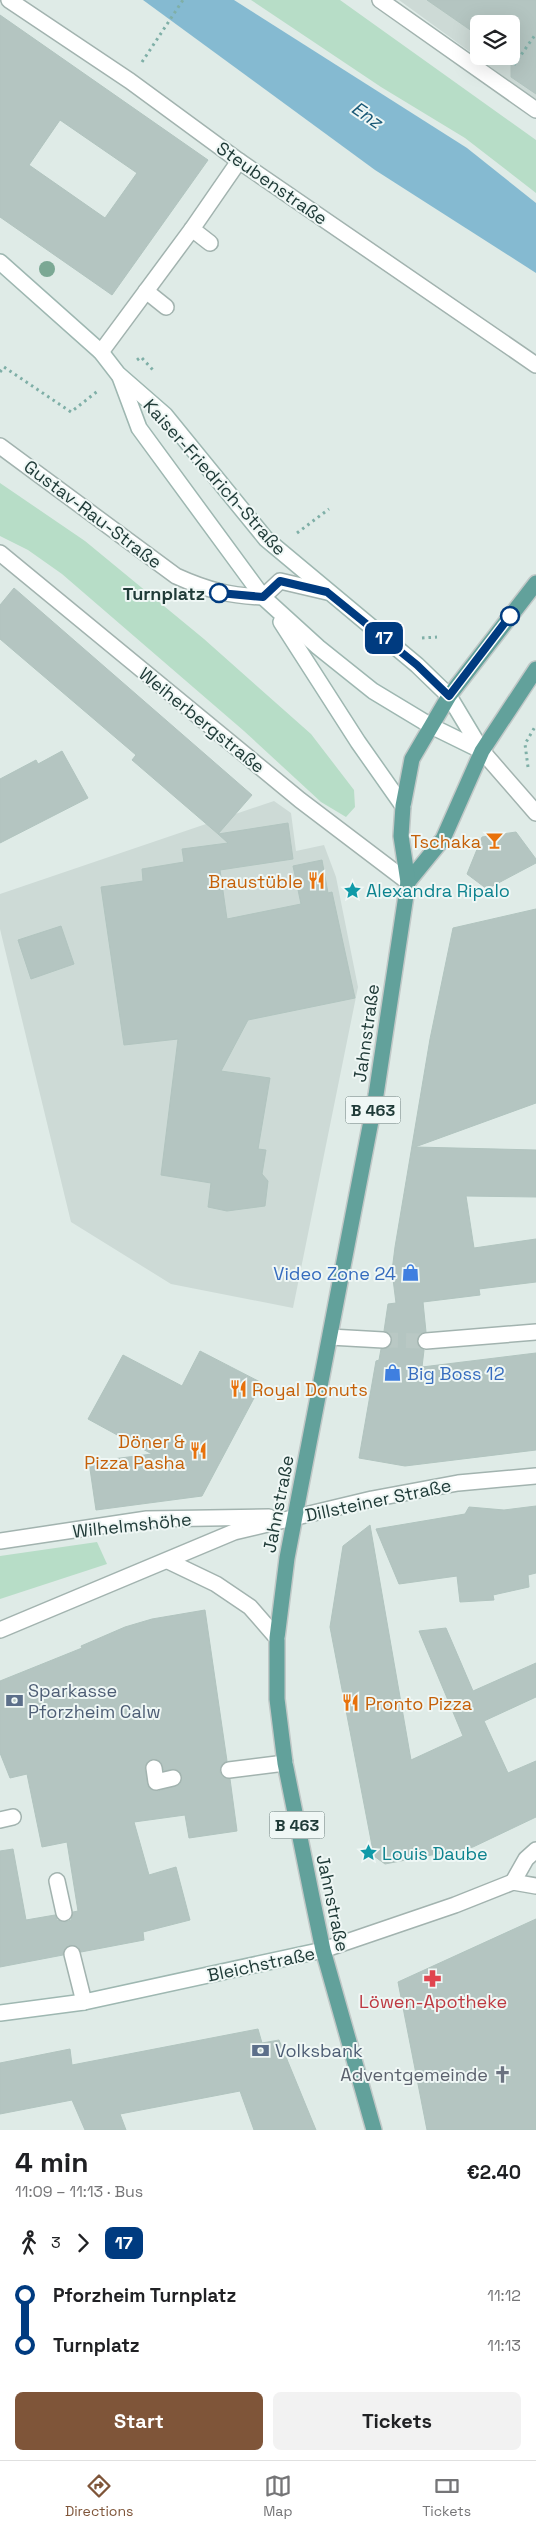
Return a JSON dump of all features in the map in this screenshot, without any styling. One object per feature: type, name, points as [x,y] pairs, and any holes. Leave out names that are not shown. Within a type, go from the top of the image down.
[{"type":"main road","name":"Jahnstraße","points":[[374,2130],[323,1950],[286,1763],[277,1699],[277,1638],[284,1580],[295,1517],[376,1095],[408,882],[401,836],[403,806],[412,759],[449,696],[536,583]]},
{"type":"main road","points":[[408,882],[444,839],[482,751],[536,669]]},
{"type":"street","name":"Steubenstraße","points":[[9,0],[130,81],[240,161],[536,365]]},
{"type":"street","points":[[380,0],[536,110]]},
{"type":"street","points":[[102,352],[240,161]]},
{"type":"street","points":[[192,229],[210,243]]},
{"type":"street","name":"Kaiser-Friedrich-Straße","points":[[0,262],[102,352],[118,374],[165,415],[266,539],[327,592],[417,665],[449,696],[482,751]]},
{"type":"street","points":[[146,291],[166,307]]},
{"type":"street","name":"Kaiser-Friedrich-Straße","points":[[118,374],[139,428],[263,597],[318,647],[373,691],[431,726],[482,751]]},
{"type":"street","name":"Gustav-Rau-Straße","points":[[0,446],[176,576],[221,594],[263,597]]},
{"type":"street","name":"Weiherbergstraße","points":[[0,553],[300,800],[408,882]]},
{"type":"street","points":[[327,592],[280,581],[263,597],[301,651],[358,742],[403,806]]},
{"type":"street","points":[[482,751],[536,813]]},
{"type":"street","points":[[426,1341],[536,1332]]},
{"type":"street","points":[[330,1337],[382,1340]]},
{"type":"street","name":"Dillsteiner Straße","points":[[0,1630],[234,1532],[372,1499],[458,1483],[536,1476]]},
{"type":"street","name":"Wilhelmshöhe","points":[[0,1541],[147,1519],[295,1517]]},
{"type":"street","points":[[168,1561],[216,1584],[250,1607],[277,1638]]},
{"type":"street","points":[[229,1770],[286,1763]]},
{"type":"street","points":[[154,1768],[156,1782],[173,1778]]},
{"type":"street","points":[[536,1850],[526,1859],[513,1882],[536,1886]]},
{"type":"street","points":[[57,1881],[64,1913]]},
{"type":"street","name":"Bleichstraße","points":[[0,2013],[84,2002],[323,1950],[455,1905],[513,1882]]},
{"type":"street","points":[[72,1954],[84,2002]]},
{"type":"path","points":[[138,67],[183,0]]},
{"type":"path","points":[[500,85],[535,35]]},
{"type":"path","points":[[141,356],[159,377]]},
{"type":"path","points":[[0,372],[4,367],[71,412],[82,403]]},
{"type":"path","points":[[298,535],[329,508]]},
{"type":"path","points":[[413,636],[436,637]]},
{"type":"path","points":[[532,774],[528,768],[524,744],[536,725]]},
{"type":"shaded area","points":[[399,0],[536,0],[536,100],[488,65],[520,65],[520,15],[470,15],[470,52]]},
{"type":"shaded area","points":[[274,801],[291,813],[296,851],[324,845],[336,877],[358,987],[293,1308],[171,1284],[71,1222],[0,929],[0,894]]},
{"type":"green space","points":[[251,0],[340,0],[536,140],[536,193],[465,138],[381,87]]},
{"type":"green space","points":[[0,483],[85,541],[204,639],[311,734],[354,790],[355,807],[346,817],[321,802],[244,731],[62,574],[28,550],[0,536]]},
{"type":"green space","points":[[97,1542],[107,1564],[0,1599],[0,1556]]},
{"type":"water","name":"Enz","points":[[143,0],[234,0],[467,148],[536,203],[536,273],[375,170]]},
{"type":"building","points":[[427,0],[536,0],[536,94],[511,77],[511,65],[520,65],[520,15],[470,15],[470,30]]},
{"type":"building","points":[[0,15],[208,160],[112,295],[0,217]],"holes":[[[60,120],[137,173],[105,218],[29,165]]]},
{"type":"building","points":[[14,588],[252,795],[218,834],[132,760],[136,755],[0,639],[0,605]]},
{"type":"building","points":[[62,751],[88,798],[0,843],[0,779],[36,760],[38,764]]},
{"type":"building","points":[[288,823],[293,859],[220,870],[227,919],[301,904],[293,866],[322,860],[328,893],[332,892],[355,998],[248,1020],[221,1071],[270,1078],[258,1149],[266,1150],[262,1174],[268,1181],[265,1206],[227,1211],[208,1207],[211,1183],[161,1175],[178,1039],[124,1045],[101,887],[143,881],[142,869],[184,862],[182,849],[228,843],[218,834]]},
{"type":"building","points":[[516,832],[536,859],[536,863],[487,889],[467,874],[482,837]]},
{"type":"building","points":[[536,909],[536,1103],[415,1147],[536,1150],[536,1197],[466,1196],[474,1248],[536,1239],[536,1282],[479,1289],[480,1295],[423,1302],[426,1332],[420,1334],[417,1341],[419,1347],[424,1350],[422,1367],[536,1353],[536,1450],[405,1466],[359,1458],[376,1361],[379,1360],[381,1349],[388,1348],[392,1341],[391,1335],[384,1331],[388,1304],[396,1303],[392,1271],[395,1247],[430,1039],[453,928]]},
{"type":"building","points":[[61,926],[74,964],[31,979],[18,940]]},
{"type":"building","points":[[200,1351],[262,1383],[202,1496],[96,1510],[89,1462],[152,1454],[88,1419],[123,1355],[182,1386]]},
{"type":"building","points":[[536,1506],[536,1573],[528,1575],[529,1587],[493,1595],[494,1600],[460,1602],[457,1576],[399,1584],[376,1529],[465,1514],[469,1507],[504,1510]]},
{"type":"building","points":[[370,1525],[411,1760],[463,1736],[419,1631],[446,1628],[473,1691],[536,1663],[536,1697],[484,1721],[508,1773],[536,1761],[536,1817],[473,1847],[385,1864],[374,1856],[330,1627],[343,1546]]},
{"type":"building","points":[[205,1610],[227,1761],[221,1766],[220,1772],[225,1778],[230,1779],[237,1831],[189,1838],[185,1815],[134,1822],[149,1875],[176,1867],[190,1920],[143,1932],[144,1940],[81,1952],[78,1947],[70,1945],[65,1948],[63,1955],[0,1967],[0,1851],[13,1849],[26,1920],[55,1915],[57,1920],[66,1922],[71,1920],[73,1912],[78,1911],[67,1842],[42,1847],[27,1774],[10,1778],[0,1753],[0,1681],[82,1648],[81,1646],[125,1627],[152,1619]],"holes":[[[152,1759],[161,1762],[164,1771],[175,1769],[182,1776],[180,1784],[158,1791],[149,1788],[145,1769],[146,1764]]]},
{"type":"building","points":[[536,1919],[536,2130],[427,2130],[398,1982]]},
{"type":"building","points":[[258,2029],[262,2043],[279,2040],[316,2130],[254,2130],[240,2091],[120,2114],[126,2130],[85,2130],[72,2100],[0,2114],[0,2063],[70,2049],[72,2065]]},
{"type":"tunnel","points":[[383,1340],[426,1341]]},
{"type":"bus line","name":"17","points":[[219,593],[263,597],[280,581],[327,592],[417,665],[449,696],[510,616]]},
{"type":"place","name":"Turnplatz","points":[[219,593]]},
{"type":"place","name":"Tschaka","points":[[495,841]]},
{"type":"place","name":"Braustüble","points":[[317,881]]},
{"type":"place","name":"Alexandra Ripalo","points":[[352,890]]},
{"type":"place","name":"Video Zone 24","points":[[410,1273]]},
{"type":"place","name":"Big Boss 12","points":[[393,1373]]},
{"type":"place","name":"Royal Donuts","points":[[238,1389]]},
{"type":"place","name":"Döner & Pizza Pasha","points":[[199,1451]]},
{"type":"place","name":"Sparkasse Pforzheim Calw","points":[[14,1700]]},
{"type":"place","name":"Pronto Pizza","points":[[351,1703]]},
{"type":"place","name":"Louis Daube","points":[[368,1853]]},
{"type":"place","name":"Löwen-Apotheke","points":[[433,1978]]},
{"type":"place","name":"Volksbank","points":[[261,2050]]},
{"type":"place","name":"Adventgemeinde","points":[[502,2074]]}]
